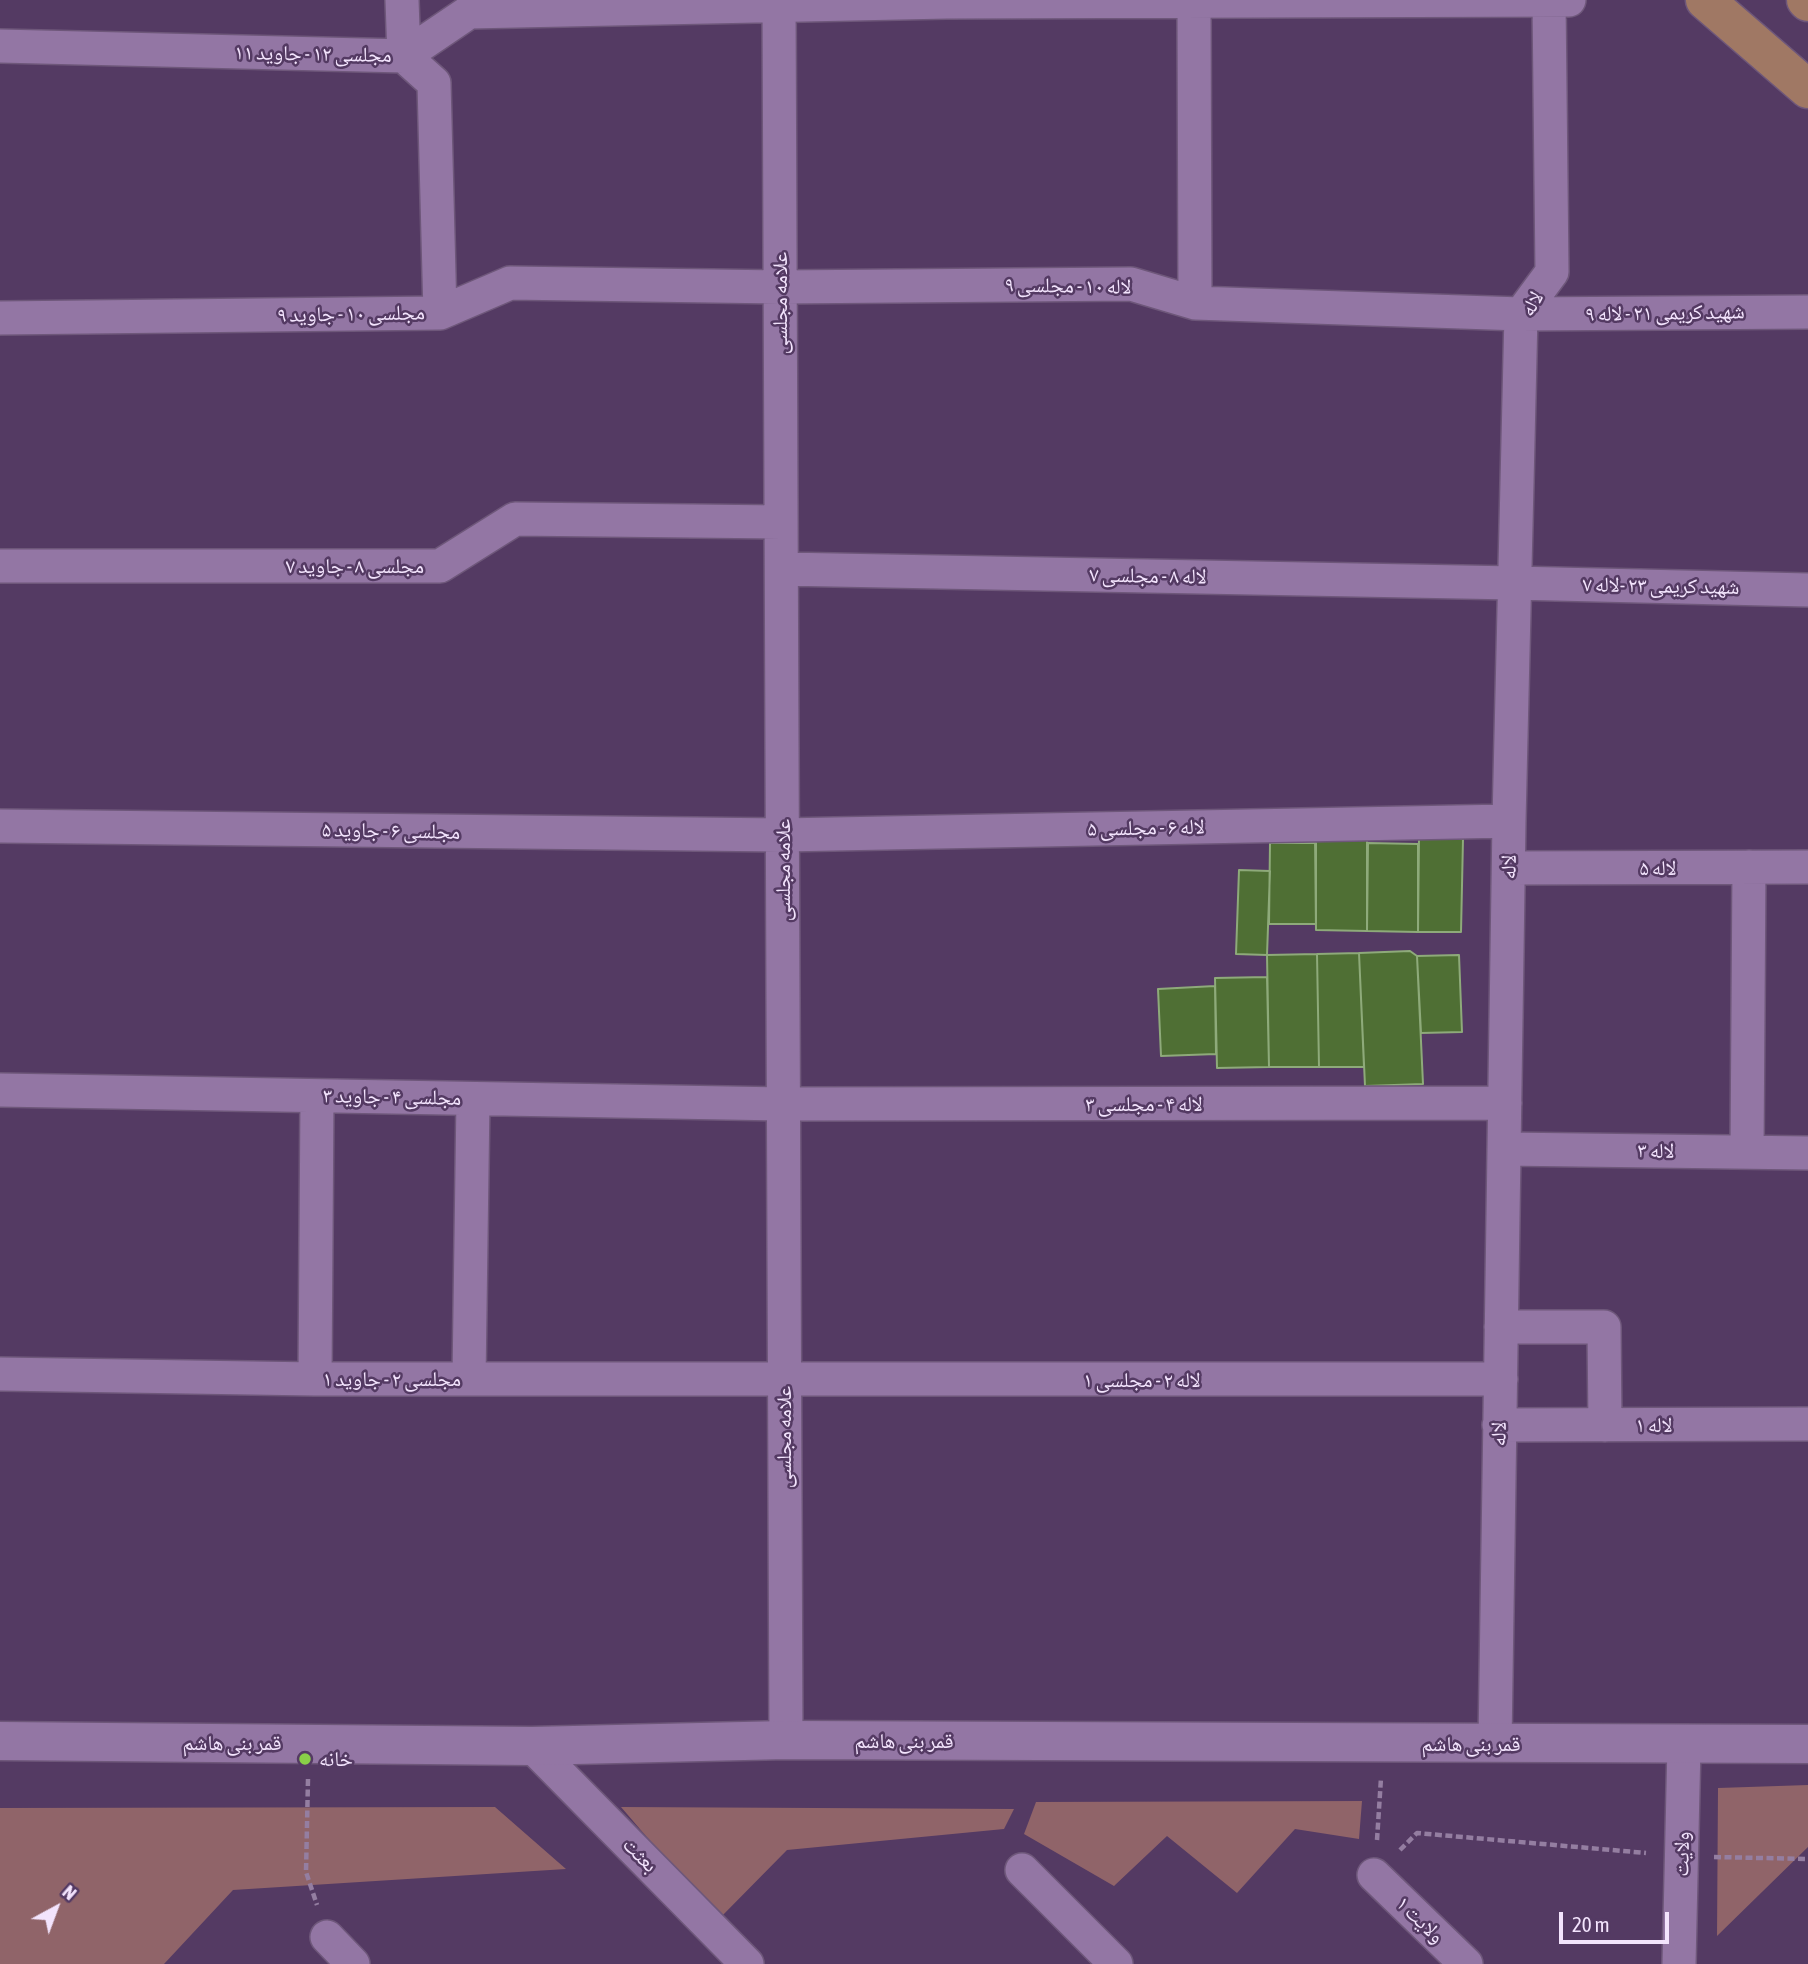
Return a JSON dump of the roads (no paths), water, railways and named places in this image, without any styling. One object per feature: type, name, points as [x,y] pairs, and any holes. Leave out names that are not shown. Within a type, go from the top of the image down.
[{"type":"main road","points":[[1705,0],[1808,89]]},
{"type":"street","points":[[402,0],[404,56],[434,83],[440,313]]},
{"type":"street","name":"مجلسی ۱۲ - جاوید ۱۱","points":[[0,46],[404,56],[469,12],[947,1],[1560,1]]},
{"type":"street","name":"لاله","points":[[1494,1743],[1509,821],[1521,314],[1552,272],[1560,1]]},
{"type":"street","points":[[1194,2],[1195,303]]},
{"type":"street","name":"علامه مجلسی","points":[[779,3],[786,1740]]},
{"type":"street","name":"مجلسی ۱۰ - جاوید ۹","points":[[0,317],[440,313],[510,284],[780,287]]},
{"type":"street","name":"لاله ۱۰ - مجلسی ۹","points":[[780,287],[1131,284],[1195,303],[1521,314]]},
{"type":"street","name":"شهید کریمی ۲۱ - لاله ۹","points":[[1521,314],[1808,312]]},
{"type":"street","name":"مجلسی ۸ - جاوید ۷","points":[[0,566],[440,566],[515,519],[781,522]]},
{"type":"street","name":"لاله ۸ - مجلسی ۷","points":[[782,569],[1514,583]]},
{"type":"street","name":"شهید کریمی ۲۳ -لاله ۷","points":[[1514,583],[1808,590]]},
{"type":"street","name":"لاله ۶ - مجلسی ۵","points":[[782,835],[1509,821]]},
{"type":"street","name":"مجلسی ۶ - جاوید ۵","points":[[0,826],[782,835]]},
{"type":"street","points":[[1747,1152],[1749,867]]},
{"type":"street","name":"لاله ۵","points":[[1509,868],[1808,867]]},
{"type":"street","name":"مجلسی ۴ - جاوید ۳","points":[[0,1090],[783,1104]]},
{"type":"street","points":[[315,1379],[317,1096]]},
{"type":"street","points":[[469,1379],[473,1099]]},
{"type":"street","name":"لاله ۴ - مجلسی ۳","points":[[783,1104],[1504,1103]]},
{"type":"street","name":"لاله ۳","points":[[1504,1149],[1808,1153]]},
{"type":"street","points":[[1501,1327],[1604,1327],[1605,1425]]},
{"type":"street","name":"مجلسی ۲ - جاوید ۱","points":[[0,1374],[315,1379],[784,1380]]},
{"type":"street","name":"لاله ۲ - مجلسی ۱","points":[[784,1380],[1501,1379]]},
{"type":"street","name":"لاله ۱","points":[[1499,1426],[1808,1424]]},
{"type":"street","name":"قمر بنی هاشم","points":[[0,1741],[532,1746],[786,1740],[1808,1744]]},
{"type":"street","name":"ولایت","points":[[1679,1964],[1684,1745]]},
{"type":"street","name":"بعثت","points":[[532,1746],[747,1964]]},
{"type":"street","points":[[1023,1870],[1116,1964]]},
{"type":"street","name":"ولایت ۱","points":[[1374,1875],[1466,1964]]},
{"type":"street","points":[[327,1937],[353,1964]]},
{"type":"place","name":"خانه","points":[[305,1759]]}]
